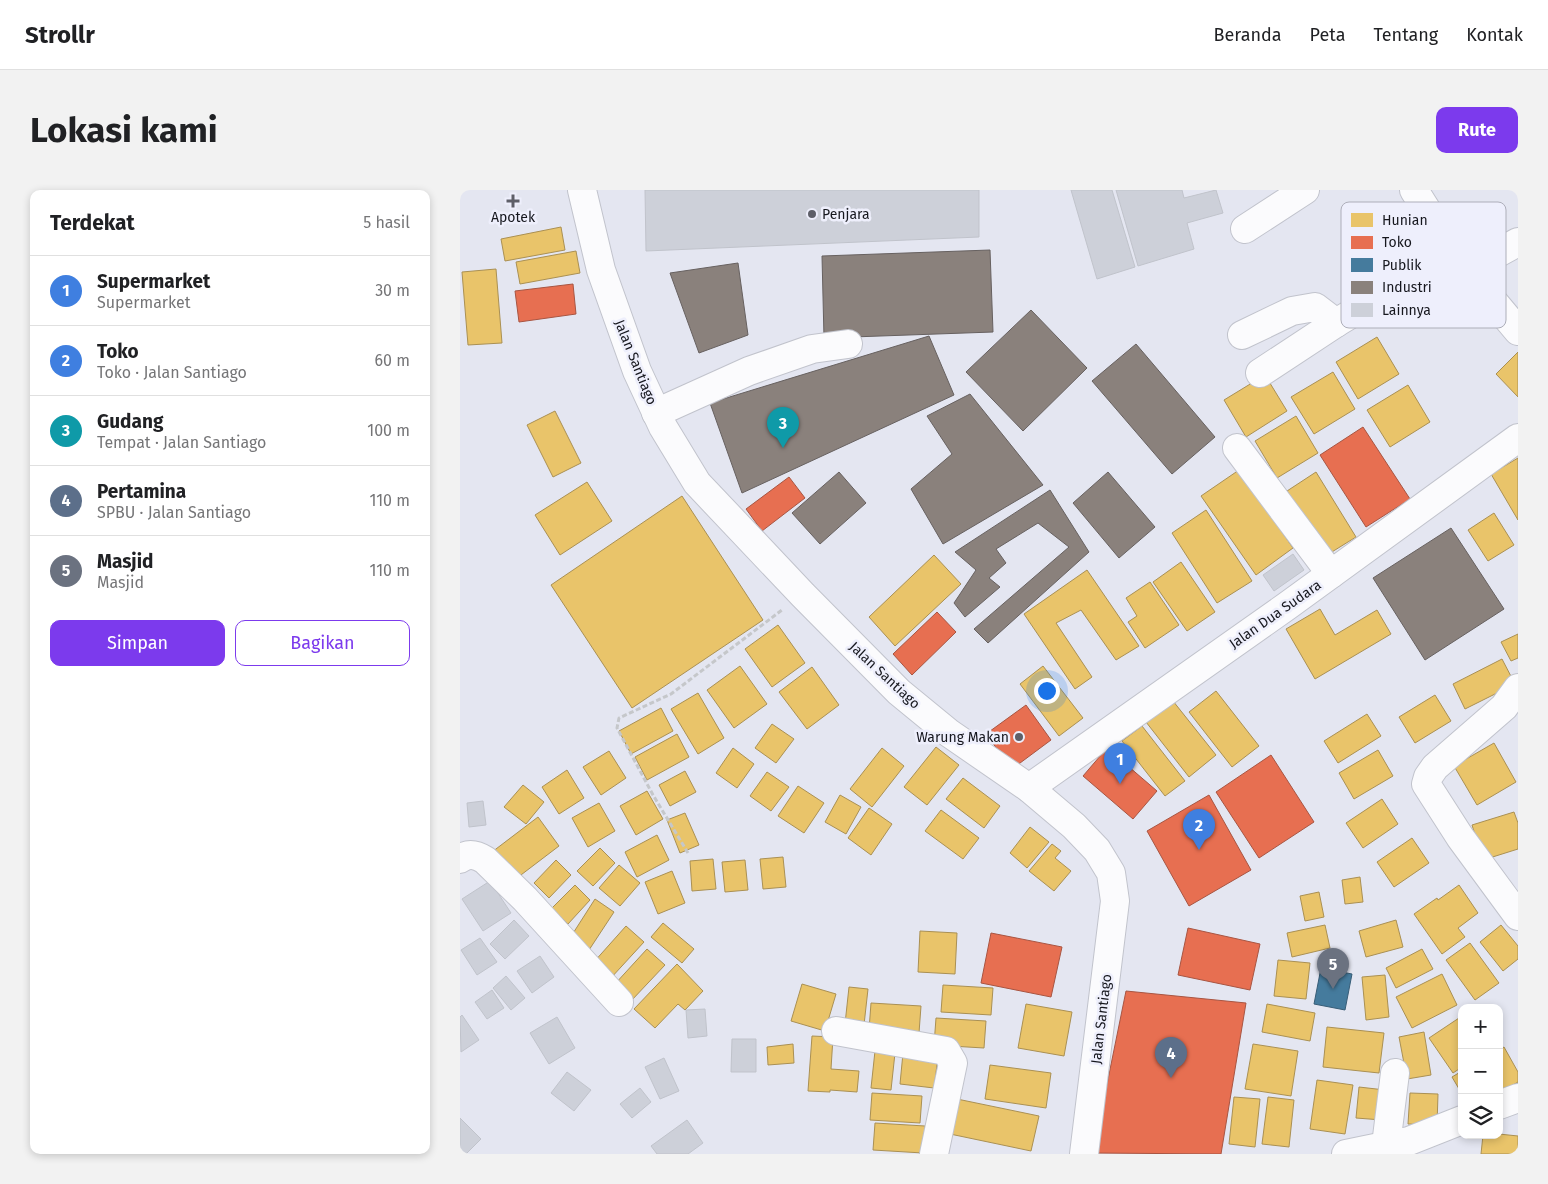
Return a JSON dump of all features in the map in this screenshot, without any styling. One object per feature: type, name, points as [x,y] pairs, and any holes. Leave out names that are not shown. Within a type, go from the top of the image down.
[{"type":"main road","name":"Jalan Santiago","points":[[582,190],[601,270],[637,371],[663,427],[697,483],[803,595],[899,692],[949,733],[1029,788],[1074,826],[1097,850],[1111,873],[1115,900],[1084,1154]]},
{"type":"main road","points":[[1245,229],[1305,190]]},
{"type":"main road","points":[[1414,190],[1422,202]]},
{"type":"main road","points":[[1506,246],[1518,242]]},
{"type":"main road","points":[[1242,335],[1292,311],[1315,307],[1336,323]]},
{"type":"main road","points":[[1506,317],[1518,331]]},
{"type":"main road","points":[[1260,373],[1341,320]]},
{"type":"main road","points":[[656,413],[749,371],[812,349],[848,344]]},
{"type":"main road","name":"Jalan Dua Sudara","points":[[1029,788],[1331,574],[1518,438]]},
{"type":"main road","points":[[1237,448],[1331,574]]},
{"type":"main road","points":[[1518,688],[1504,707],[1435,767],[1428,777],[1426,784],[1460,836],[1518,916]]},
{"type":"main road","points":[[460,859],[471,854],[485,860],[525,900],[619,1002]]},
{"type":"main road","points":[[836,1031],[946,1051],[953,1063],[934,1154]]},
{"type":"main road","points":[[1386,1145],[1394,1073]]},
{"type":"main road","points":[[1503,1104],[1518,1098]]},
{"type":"main road","points":[[1346,1154],[1409,1141],[1458,1122]]},
{"type":"path","points":[[688,853],[653,795],[617,728],[619,718],[671,694],[803,595]]},
{"type":"building: Hunian","points":[[561,227],[565,250],[505,261],[501,239]]},
{"type":"building: Hunian","points":[[576,251],[580,273],[520,284],[516,262]]},
{"type":"building: Hunian","points":[[496,269],[502,343],[468,345],[462,272]]},
{"type":"building: Hunian","points":[[1377,337],[1399,374],[1358,399],[1336,362]]},
{"type":"building: Hunian","points":[[1518,352],[1518,397],[1496,374]]},
{"type":"building: Hunian","points":[[1333,372],[1355,409],[1314,434],[1291,397]]},
{"type":"building: Hunian","points":[[1265,375],[1287,411],[1246,437],[1224,400]]},
{"type":"building: Hunian","points":[[1408,385],[1430,422],[1390,447],[1367,410]]},
{"type":"building: Hunian","points":[[555,411],[581,463],[553,477],[527,425]]},
{"type":"building: Hunian","points":[[1296,416],[1318,453],[1277,478],[1255,441]]},
{"type":"building: Hunian","points":[[1518,458],[1518,520],[1491,474]]},
{"type":"building: Hunian","points":[[1239,470],[1293,548],[1256,575],[1201,496]]},
{"type":"building: Hunian","points":[[1316,472],[1356,537],[1327,555],[1287,491]]},
{"type":"building: Hunian","points":[[587,482],[612,521],[560,555],[535,515]]},
{"type":"building: Hunian","points":[[682,496],[763,620],[632,708],[551,585]]},
{"type":"building: Hunian","points":[[1206,510],[1252,581],[1217,603],[1172,533]]},
{"type":"building: Hunian","points":[[1494,513],[1514,545],[1488,561],[1468,530]]},
{"type":"building: Hunian","points":[[934,555],[961,584],[895,646],[869,617]]},
{"type":"building: Hunian","points":[[1181,562],[1215,612],[1187,631],[1153,582]]},
{"type":"building: Hunian","points":[[1087,570],[1139,646],[1116,660],[1081,610],[1056,623],[1092,677],[1075,689],[1024,614]]},
{"type":"building: Hunian","points":[[1150,582],[1179,625],[1145,648],[1128,622],[1137,616],[1126,598]]},
{"type":"building: Hunian","points":[[1320,609],[1335,635],[1377,610],[1391,634],[1315,679],[1286,629]]},
{"type":"building: Hunian","points":[[778,625],[805,663],[772,687],[745,649]]},
{"type":"building: Hunian","points":[[1518,634],[1518,658],[1511,661],[1501,642]]},
{"type":"building: Hunian","points":[[1502,659],[1515,684],[1465,709],[1453,684]]},
{"type":"building: Hunian","points":[[740,666],[767,704],[734,728],[707,690]]},
{"type":"building: Hunian","points":[[1043,666],[1083,718],[1059,736],[1020,684]]},
{"type":"building: Hunian","points":[[812,667],[839,705],[807,729],[779,692]]},
{"type":"building: Hunian","points":[[1216,691],[1259,746],[1232,767],[1189,712]]},
{"type":"building: Hunian","points":[[698,693],[724,738],[698,754],[671,709]]},
{"type":"building: Hunian","points":[[1435,695],[1451,721],[1415,743],[1399,717]]},
{"type":"building: Hunian","points":[[1173,701],[1216,755],[1189,777],[1146,722]]},
{"type":"building: Hunian","points":[[661,708],[673,731],[631,754],[619,731]]},
{"type":"building: Hunian","points":[[1367,714],[1381,736],[1338,763],[1324,741]]},
{"type":"building: Hunian","points":[[772,724],[794,739],[776,763],[755,748]]},
{"type":"building: Hunian","points":[[1142,726],[1185,781],[1165,796],[1122,741]]},
{"type":"building: Hunian","points":[[677,734],[689,757],[647,780],[635,757]]},
{"type":"building: Hunian","points":[[1494,743],[1516,782],[1477,805],[1454,766]]},
{"type":"building: Hunian","points":[[936,747],[959,765],[927,805],[904,787]]},
{"type":"building: Hunian","points":[[733,748],[754,764],[737,788],[716,773]]},
{"type":"building: Hunian","points":[[882,748],[904,766],[872,807],[850,789]]},
{"type":"building: Hunian","points":[[1378,750],[1393,776],[1354,799],[1339,773]]},
{"type":"building: Hunian","points":[[609,751],[626,778],[601,795],[583,767]]},
{"type":"building: Hunian","points":[[567,770],[584,798],[559,814],[542,787]]},
{"type":"building: Hunian","points":[[685,771],[696,792],[670,806],[659,785]]},
{"type":"building: Hunian","points":[[767,772],[789,787],[771,811],[750,796]]},
{"type":"building: Hunian","points":[[963,778],[1000,806],[984,828],[946,799]]},
{"type":"building: Hunian","points":[[523,785],[544,802],[526,824],[504,807]]},
{"type":"building: Hunian","points":[[798,786],[824,803],[804,833],[778,816]]},
{"type":"building: Hunian","points":[[647,791],[663,819],[636,835],[620,806]]},
{"type":"building: Hunian","points":[[840,795],[861,807],[846,834],[825,822]]},
{"type":"building: Hunian","points":[[1382,799],[1398,824],[1363,848],[1346,823]]},
{"type":"building: Hunian","points":[[599,803],[615,831],[588,847],[572,818]]},
{"type":"building: Hunian","points":[[869,808],[892,824],[871,855],[848,838]]},
{"type":"building: Hunian","points":[[941,810],[979,838],[963,859],[925,831]]},
{"type":"building: Hunian","points":[[1514,812],[1518,823],[1518,849],[1483,860],[1472,825]]},
{"type":"building: Hunian","points":[[685,813],[699,845],[680,853],[667,820]]},
{"type":"building: Hunian","points":[[538,817],[559,846],[513,881],[492,852]]},
{"type":"building: Hunian","points":[[1030,827],[1049,842],[1027,868],[1010,853]]},
{"type":"building: Hunian","points":[[657,835],[669,860],[637,877],[625,852]]},
{"type":"building: Hunian","points":[[1412,838],[1429,863],[1394,887],[1377,862]]},
{"type":"building: Hunian","points":[[1052,844],[1061,851],[1055,858],[1071,871],[1054,891],[1029,871]]},
{"type":"building: Hunian","points":[[600,848],[615,863],[593,886],[577,871]]},
{"type":"building: Hunian","points":[[783,857],[786,887],[763,889],[760,859]]},
{"type":"building: Hunian","points":[[713,859],[716,889],[692,891],[690,861]]},
{"type":"building: Hunian","points":[[556,860],[571,875],[549,898],[534,883]]},
{"type":"building: Hunian","points":[[745,860],[748,890],[725,892],[722,862]]},
{"type":"building: Hunian","points":[[619,865],[640,883],[620,906],[599,888]]},
{"type":"building: Hunian","points":[[672,871],[685,903],[658,914],[645,882]]},
{"type":"building: Hunian","points":[[1360,877],[1363,902],[1345,904],[1342,880]]},
{"type":"building: Hunian","points":[[575,885],[590,900],[568,924],[552,908]]},
{"type":"building: Hunian","points":[[1459,885],[1478,913],[1458,928],[1465,937],[1442,954],[1414,914]]},
{"type":"building: Hunian","points":[[1319,892],[1324,917],[1305,921],[1300,896]]},
{"type":"building: Hunian","points":[[595,899],[614,912],[589,950],[570,938]]},
{"type":"building: Hunian","points":[[1396,920],[1403,947],[1366,957],[1359,931]]},
{"type":"building: Hunian","points":[[663,923],[694,949],[682,963],[651,937]]},
{"type":"building: Hunian","points":[[1325,925],[1330,948],[1292,957],[1287,933]]},
{"type":"building: Hunian","points":[[1501,925],[1518,946],[1518,959],[1503,971],[1480,942]]},
{"type":"building: Hunian","points":[[626,926],[644,942],[610,979],[593,963]]},
{"type":"building: Hunian","points":[[920,931],[957,933],[955,974],[918,972]]},
{"type":"building: Hunian","points":[[1470,943],[1499,983],[1475,1000],[1446,960]]},
{"type":"building: Hunian","points":[[647,949],[665,965],[631,1001],[614,985]]},
{"type":"building: Hunian","points":[[1422,949],[1433,969],[1396,988],[1386,968]]},
{"type":"building: Hunian","points":[[1278,960],[1310,963],[1306,999],[1274,996]]},
{"type":"building: Hunian","points":[[677,964],[703,991],[685,1010],[678,1004],[655,1028],[634,1009]]},
{"type":"building: Hunian","points":[[1442,974],[1457,1005],[1412,1028],[1396,997]]},
{"type":"building: Hunian","points":[[1385,975],[1389,1017],[1366,1020],[1362,977]]},
{"type":"building: Hunian","points":[[802,984],[836,994],[825,1031],[791,1021]]},
{"type":"building: Hunian","points":[[943,985],[993,988],[991,1015],[941,1012]]},
{"type":"building: Hunian","points":[[849,987],[868,989],[864,1025],[845,1024]]},
{"type":"building: Hunian","points":[[871,1003],[921,1006],[919,1033],[869,1030]]},
{"type":"building: Hunian","points":[[1026,1004],[1072,1012],[1064,1056],[1018,1048]]},
{"type":"building: Hunian","points":[[1267,1004],[1315,1013],[1310,1041],[1262,1032]]},
{"type":"building: Hunian","points":[[936,1018],[986,1021],[984,1048],[934,1045]]},
{"type":"building: Hunian","points":[[1458,1019],[1458,1070],[1453,1073],[1429,1038]]},
{"type":"building: Hunian","points":[[1327,1027],[1384,1033],[1379,1073],[1323,1067]]},
{"type":"building: Hunian","points":[[1424,1032],[1431,1075],[1407,1079],[1399,1037]]},
{"type":"building: Hunian","points":[[812,1036],[833,1037],[831,1069],[859,1071],[857,1092],[808,1091]]},
{"type":"building: Hunian","points":[[793,1044],[794,1063],[768,1065],[767,1047]]},
{"type":"building: Hunian","points":[[1253,1044],[1298,1051],[1291,1096],[1245,1089]]},
{"type":"building: Hunian","points":[[1503,1049],[1518,1072],[1518,1082],[1503,1091]]},
{"type":"building: Hunian","points":[[875,1051],[895,1053],[891,1090],[871,1088]]},
{"type":"building: Hunian","points":[[903,1053],[938,1057],[934,1088],[900,1084]]},
{"type":"building: Hunian","points":[[990,1065],[1051,1073],[1046,1108],[985,1099]]},
{"type":"building: Hunian","points":[[1458,1073],[1458,1087],[1452,1077]]},
{"type":"building: Hunian","points":[[1317,1080],[1353,1085],[1345,1134],[1310,1129]]},
{"type":"building: Hunian","points":[[1359,1087],[1385,1090],[1382,1120],[1356,1118]]},
{"type":"building: Hunian","points":[[872,1093],[922,1096],[920,1123],[870,1120]]},
{"type":"building: Hunian","points":[[1410,1093],[1438,1094],[1437,1125],[1408,1124]]},
{"type":"building: Hunian","points":[[1234,1097],[1260,1099],[1255,1147],[1229,1144]]},
{"type":"building: Hunian","points":[[1268,1097],[1294,1100],[1289,1147],[1262,1144]]},
{"type":"building: Hunian","points":[[957,1099],[1039,1116],[1031,1151],[950,1134]]},
{"type":"building: Hunian","points":[[875,1123],[925,1126],[923,1153],[873,1150]]},
{"type":"building: Hunian","points":[[1503,1134],[1518,1136],[1518,1154],[1481,1154],[1483,1139],[1503,1139]]},
{"type":"building: Toko","points":[[573,284],[576,314],[519,322],[515,291]]},
{"type":"building: Toko","points":[[1363,427],[1410,499],[1366,527],[1320,455]]},
{"type":"building: Toko","points":[[789,477],[805,498],[762,531],[746,509]]},
{"type":"building: Toko","points":[[937,612],[956,632],[912,675],[893,654]]},
{"type":"building: Toko","name":"Warung Makan","points":[[1026,705],[1051,740],[1012,769],[986,734]]},
{"type":"building: Toko","points":[[1107,748],[1157,791],[1133,819],[1083,776]]},
{"type":"building: Toko","points":[[1271,755],[1314,822],[1259,858],[1216,792]]},
{"type":"building: Toko","points":[[1209,795],[1251,870],[1189,906],[1147,831]]},
{"type":"building: Toko","points":[[1188,928],[1260,944],[1250,990],[1178,975]]},
{"type":"building: Toko","points":[[991,933],[1062,947],[1051,997],[981,983]]},
{"type":"building: Toko","points":[[1126,991],[1246,1003],[1221,1154],[1093,1153]]},
{"type":"building: Publik","points":[[1321,968],[1352,974],[1345,1010],[1314,1004]]},
{"type":"building: Industri","points":[[990,250],[993,332],[824,338],[822,256]]},
{"type":"building: Industri","points":[[738,263],[748,335],[699,353],[670,273]]},
{"type":"building: Industri","points":[[1031,310],[1087,368],[1023,431],[966,372]]},
{"type":"building: Industri","points":[[929,336],[954,395],[742,493],[710,403]]},
{"type":"building: Industri","points":[[1136,344],[1215,437],[1172,474],[1092,381]]},
{"type":"building: Industri","points":[[970,394],[1043,485],[943,544],[911,489],[952,454],[927,416]]},
{"type":"building: Industri","points":[[839,472],[866,503],[820,544],[792,513]]},
{"type":"building: Industri","points":[[1108,472],[1155,527],[1119,558],[1073,503]]},
{"type":"building: Industri","points":[[1050,490],[1089,552],[988,643],[974,629],[1069,547],[1038,523],[996,549],[1006,563],[989,578],[1000,587],[965,617],[954,603],[976,570],[955,552]]},
{"type":"building: Industri","points":[[1451,528],[1504,609],[1425,660],[1373,578]]},
{"type":"building: Lainnya","name":"Penjara","points":[[645,190],[979,190],[979,237],[646,251]]},
{"type":"building: Lainnya","points":[[1071,190],[1112,190],[1135,267],[1097,279]]},
{"type":"building: Lainnya","points":[[1116,190],[1182,190],[1184,198],[1216,190],[1223,213],[1187,223],[1194,249],[1138,266]]},
{"type":"building: Lainnya","points":[[1293,554],[1304,570],[1274,591],[1263,575]]},
{"type":"building: Lainnya","points":[[483,801],[486,825],[469,827],[467,803]]},
{"type":"building: Lainnya","points":[[490,881],[511,913],[483,931],[462,899]]},
{"type":"building: Lainnya","points":[[514,920],[529,936],[505,959],[490,944]]},
{"type":"building: Lainnya","points":[[480,938],[497,962],[477,975],[461,950]]},
{"type":"building: Lainnya","points":[[540,956],[554,977],[532,993],[517,971]]},
{"type":"building: Lainnya","points":[[506,976],[525,998],[511,1010],[493,988]]},
{"type":"building: Lainnya","points":[[492,990],[504,1008],[487,1019],[475,1002]]},
{"type":"building: Lainnya","points":[[705,1009],[707,1036],[688,1038],[686,1010]]},
{"type":"building: Lainnya","points":[[462,1015],[479,1040],[461,1052],[460,1017]]},
{"type":"building: Lainnya","points":[[557,1017],[575,1048],[549,1064],[530,1033]]},
{"type":"building: Lainnya","points":[[732,1039],[756,1039],[756,1072],[731,1072]]},
{"type":"building: Lainnya","points":[[664,1058],[679,1091],[660,1099],[645,1067]]},
{"type":"building: Lainnya","points":[[567,1072],[591,1090],[574,1111],[551,1093]]},
{"type":"building: Lainnya","points":[[640,1088],[651,1102],[632,1118],[620,1104]]},
{"type":"building: Lainnya","points":[[460,1118],[481,1139],[466,1154],[460,1154]]},
{"type":"building: Lainnya","points":[[687,1120],[703,1143],[688,1154],[657,1154],[651,1146]]},
{"type":"place","name":"Apotek","points":[[513,201]]},
{"type":"place","name":"Penjara","points":[[812,214]]},
{"type":"place","name":"Gudang","points":[[783,448]]},
{"type":"place","name":"Warung Makan","points":[[1019,737]]},
{"type":"place","name":"Supermarket","points":[[1120,784]]},
{"type":"place","name":"Toko","points":[[1199,850]]},
{"type":"place","name":"Masjid","points":[[1333,989]]},
{"type":"place","name":"Pertamina","points":[[1171,1078]]}]
